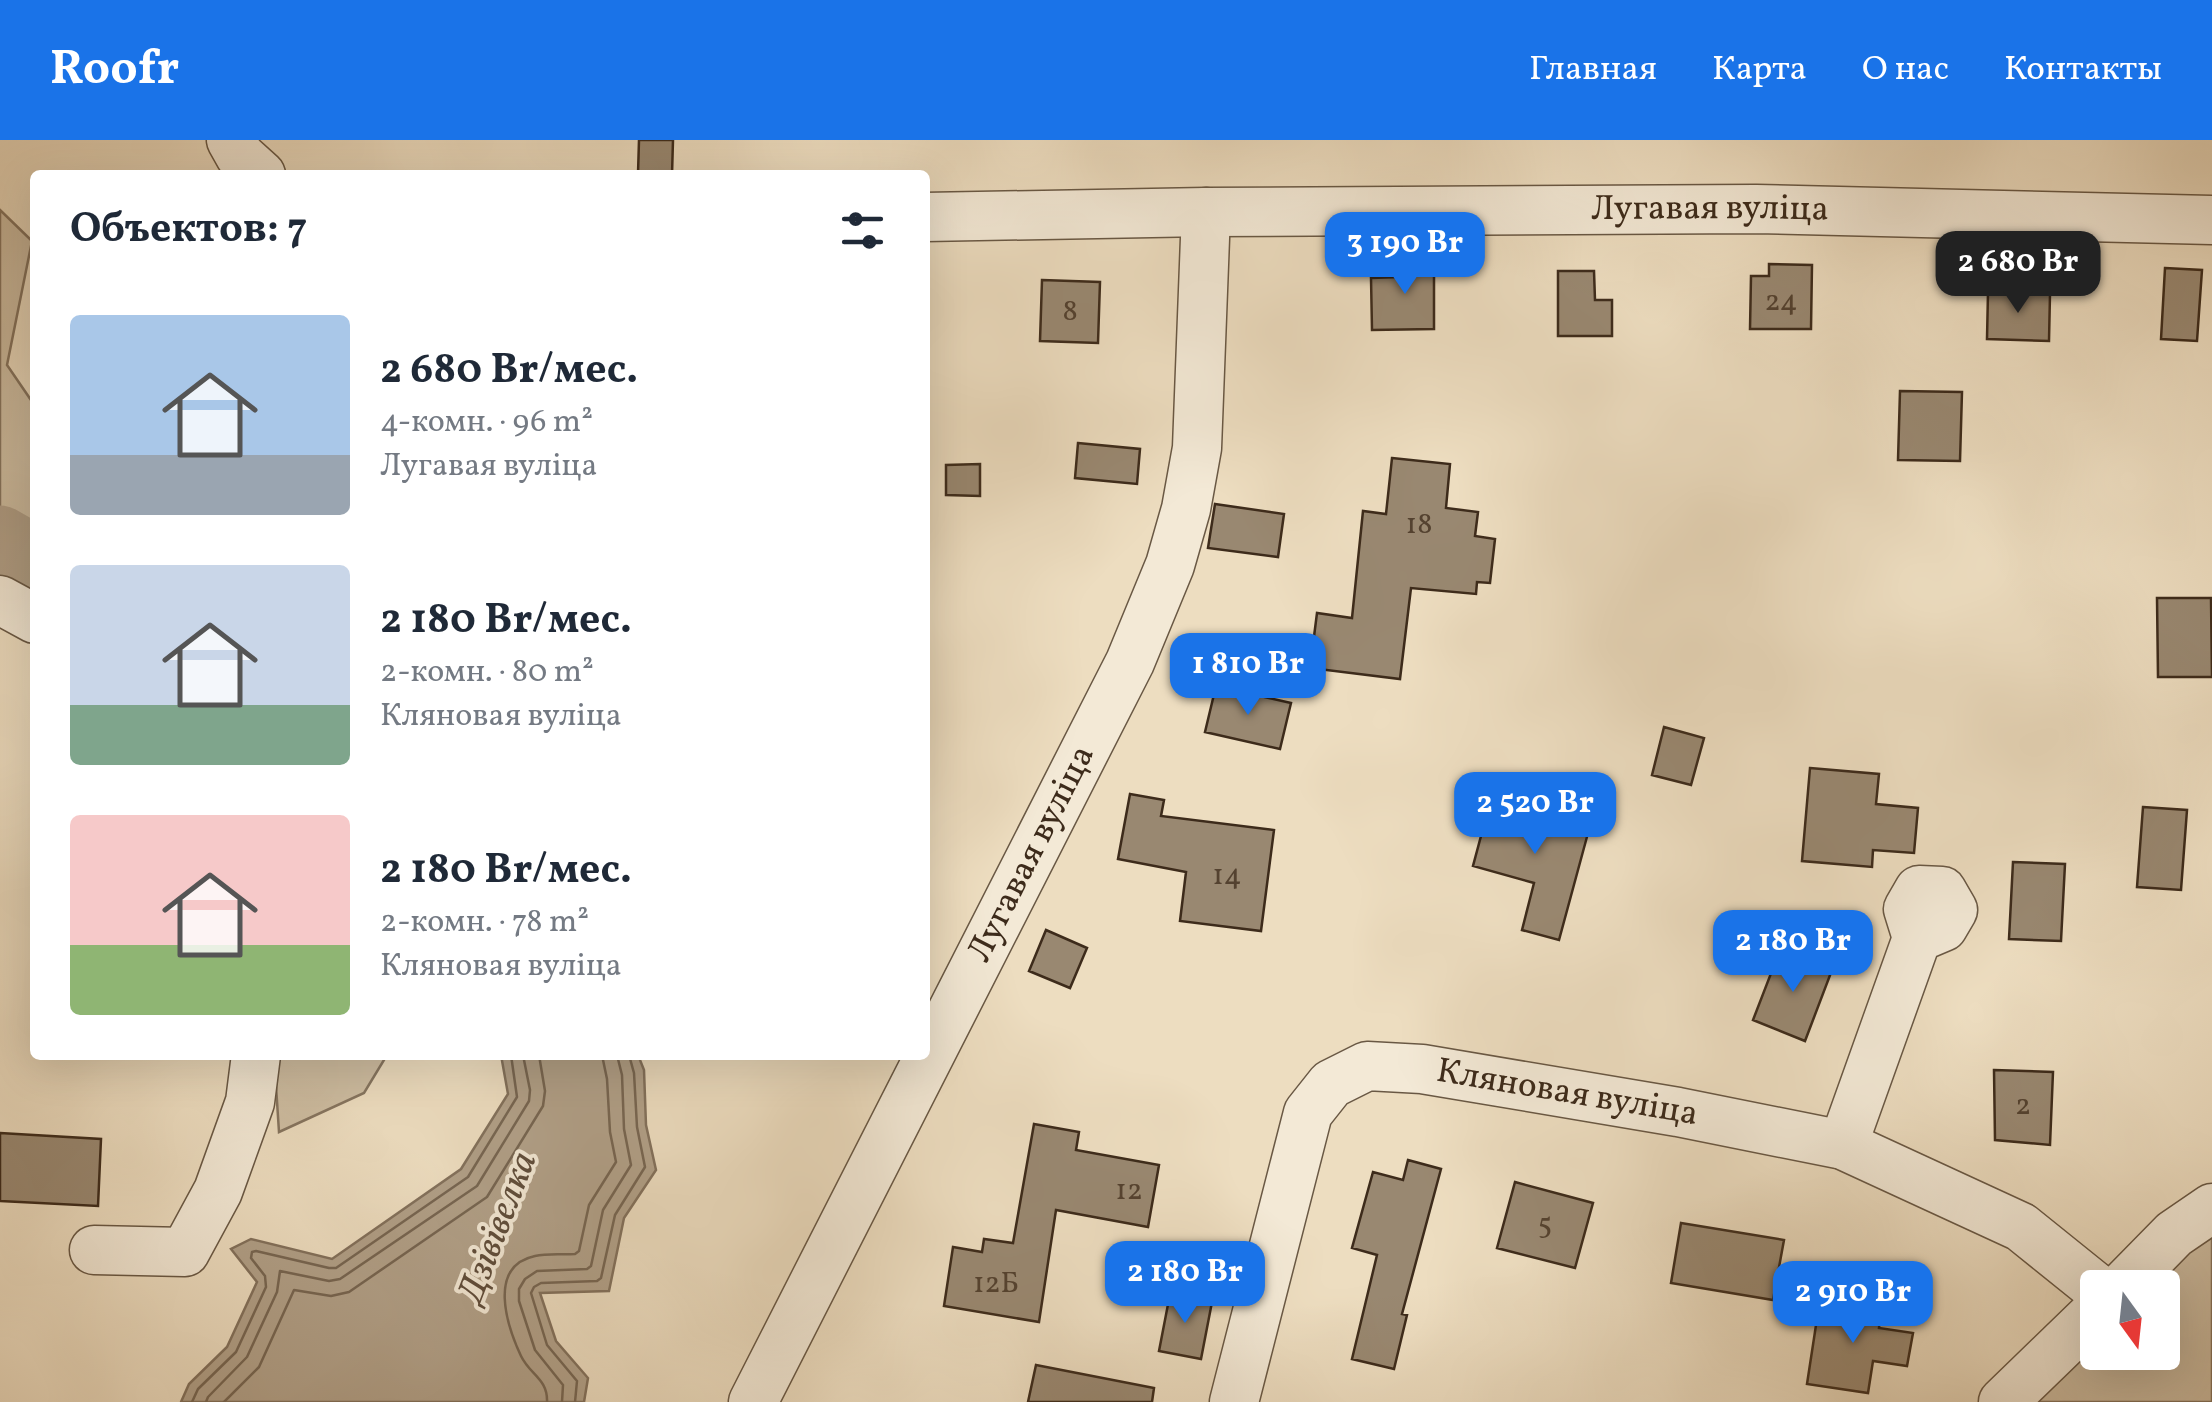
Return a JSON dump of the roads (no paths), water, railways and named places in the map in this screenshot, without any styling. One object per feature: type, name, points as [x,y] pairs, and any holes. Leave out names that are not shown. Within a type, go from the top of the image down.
[{"type":"street","name":"Лугавая вуліца","points":[[930,217],[1756,210],[2212,220]]},
{"type":"street","name":"Лугавая вуліца","points":[[930,1055],[1121,680],[1170,566],[1197,448],[1206,212]]},
{"type":"street","points":[[0,600],[30,617]]},
{"type":"street","points":[[1843,1145],[1917,938]]},
{"type":"street","points":[[94,1250],[185,1252],[218,1192],[250,1102],[255,1060]]},
{"type":"street","name":"Лугавая вуліца","points":[[753,1402],[927,1060]]},
{"type":"street","name":"Кляновая вуліца","points":[[1234,1402],[1308,1113],[1331,1084],[1367,1066],[1422,1069],[1843,1145],[2021,1227],[2080,1275]]},
{"type":"street","points":[[2138,1270],[2174,1234],[2212,1208]]},
{"type":"street","points":[[2003,1402],[2080,1327]]},
{"type":"water","points":[[502,1060],[640,1060],[644,1070],[646,1125],[656,1170],[624,1218],[609,1291],[540,1293],[556,1341],[588,1378],[584,1402],[181,1402],[189,1384],[227,1347],[257,1282],[231,1249],[251,1239],[332,1259],[461,1169],[508,1094]]},
{"type":"waterway","name":"Дзівівелка","points":[[0,538],[30,555]]}]
